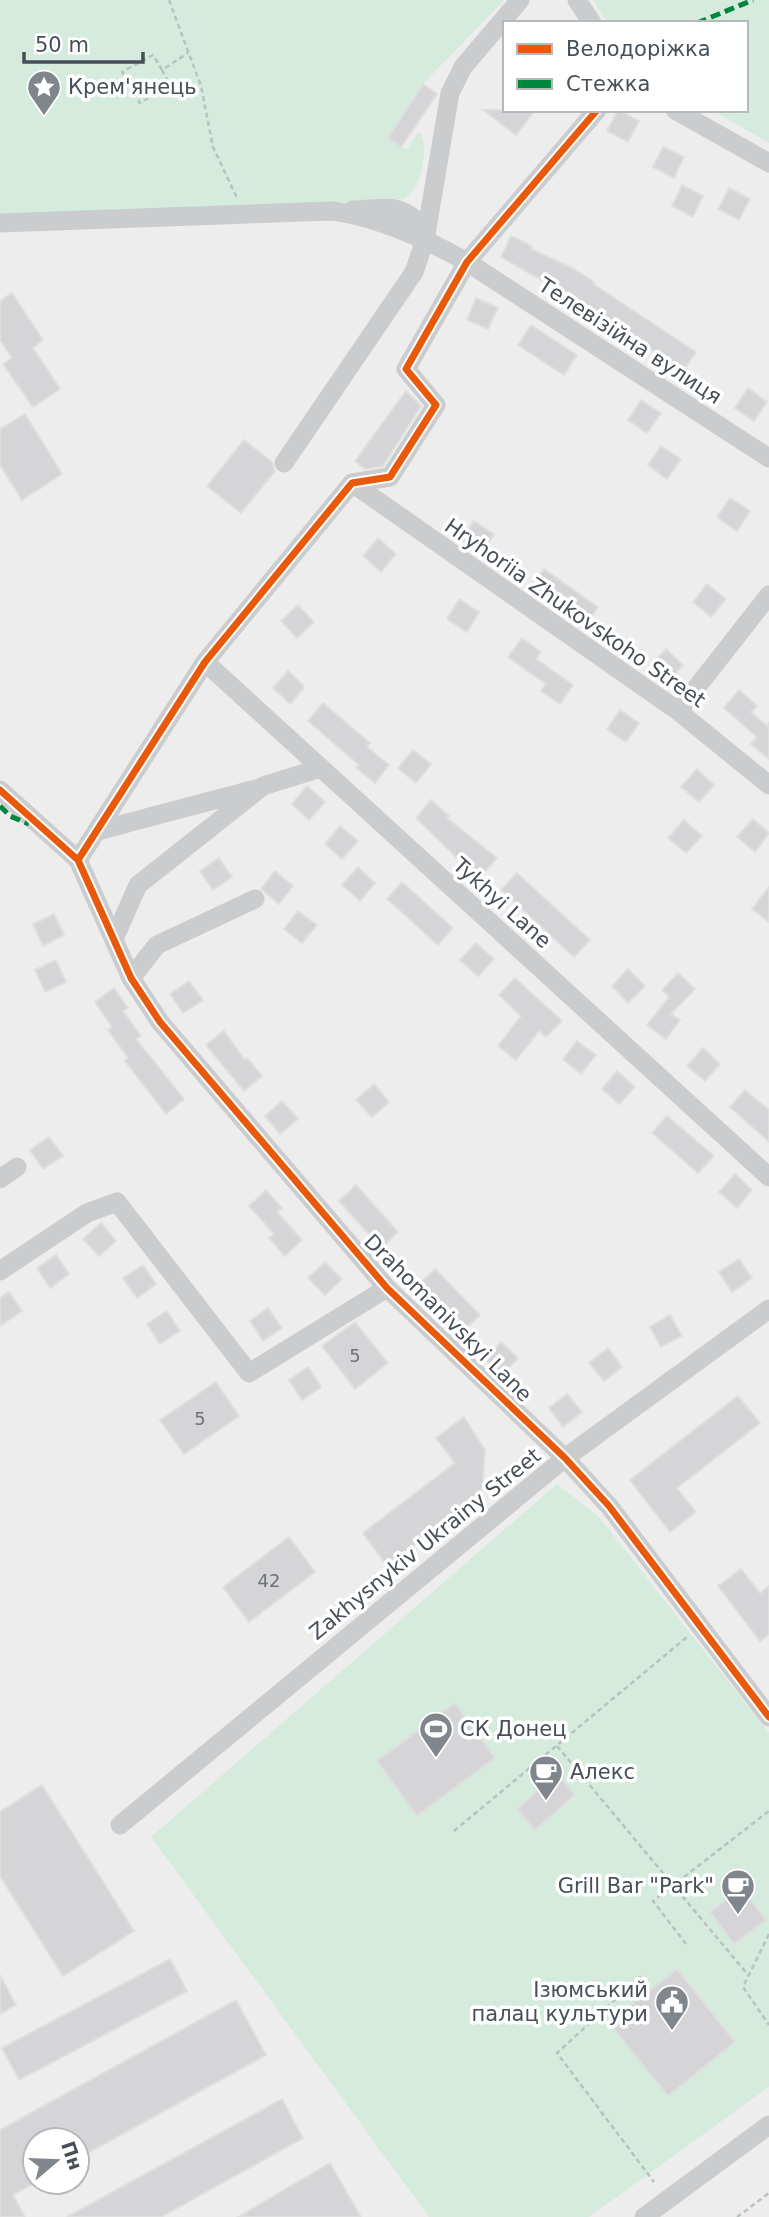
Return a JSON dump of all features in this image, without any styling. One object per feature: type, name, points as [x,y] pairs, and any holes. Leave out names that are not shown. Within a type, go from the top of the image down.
[{"type":"street","points":[[284,463],[414,272],[425,235],[450,93],[463,67],[520,0]]},
{"type":"street","points":[[577,0],[591,21]]},
{"type":"street","points":[[0,790],[78,860],[205,662],[352,483],[390,477],[436,405],[406,369],[467,262],[595,112]]},
{"type":"street","points":[[679,112],[769,163]]},
{"type":"street","points":[[396,209],[412,206],[433,189]]},
{"type":"street","points":[[0,223],[396,209],[405,210],[414,216],[425,235]]},
{"type":"street","points":[[335,211],[425,235]]},
{"type":"street","name":"Телевізійна вулиця","points":[[425,235],[769,458]]},
{"type":"street","name":"Hryhoriia Zhukovskoho Street","points":[[352,483],[678,711],[769,785]]},
{"type":"street","points":[[678,711],[769,595]]},
{"type":"street","name":"Tykhyi Lane","points":[[205,662],[769,1177]]},
{"type":"street","points":[[97,831],[321,768]]},
{"type":"street","points":[[114,939],[138,885],[263,786]]},
{"type":"street","name":"Drahomanivskyi Lane","points":[[78,860],[131,978],[160,1022],[387,1288],[565,1458],[609,1506],[769,1717]]},
{"type":"street","points":[[131,978],[157,945],[254,899]]},
{"type":"street","points":[[0,1179],[17,1167]]},
{"type":"street","points":[[0,1271],[87,1213],[117,1202],[250,1373],[387,1288]]},
{"type":"street","name":"Zakhysnykiv Ukrainy Street","points":[[120,1825],[565,1458],[769,1310]]},
{"type":"street","points":[[644,2217],[769,2125]]},
{"type":"path","points":[[169,0],[201,86],[212,147],[244,214]]},
{"type":"path","points":[[162,70],[188,53]]},
{"type":"path","points":[[153,55],[162,70],[170,85],[140,103],[122,72],[153,55]]},
{"type":"path","points":[[454,1831],[700,1626]]},
{"type":"path","points":[[557,1746],[749,1976]]},
{"type":"path","points":[[685,1944],[653,1901],[769,1811]]},
{"type":"path","points":[[769,1934],[743,1987],[769,2025]]},
{"type":"path","points":[[641,1976],[557,2053],[654,2182]]},
{"type":"path","points":[[737,2217],[769,2193]]},
{"type":"green space","points":[[0,0],[504,0],[423,84],[389,138],[406,150],[419,132],[424,143],[424,158],[416,186],[405,199],[0,223]]},
{"type":"green space","points":[[593,0],[769,0],[769,143],[715,112],[748,112],[748,21],[607,21]]},
{"type":"green space","points":[[557,1484],[598,1516],[769,1733],[769,2087],[589,2217],[429,2217],[151,1837]]},
{"type":"building","points":[[423,84],[437,94],[401,147],[388,138]]},
{"type":"building","points":[[483,110],[533,112],[516,135]]},
{"type":"building","points":[[617,112],[639,121],[628,142],[607,131]]},
{"type":"building","points":[[663,147],[684,157],[674,178],[653,167]]},
{"type":"building","points":[[682,185],[703,196],[693,217],[672,206]]},
{"type":"building","points":[[729,188],[750,199],[739,220],[718,209]]},
{"type":"building","points":[[511,236],[532,246],[531,249],[574,269],[696,352],[683,371],[553,283],[552,286],[501,257]]},
{"type":"building","points":[[12,293],[43,340],[33,348],[60,389],[33,407],[3,364],[12,358],[0,340],[0,301]]},
{"type":"building","points":[[476,298],[498,308],[488,329],[467,320]]},
{"type":"building","points":[[531,325],[577,355],[564,375],[518,345]]},
{"type":"building","points":[[748,388],[767,402],[754,421],[735,408]]},
{"type":"building","points":[[406,391],[421,406],[383,466],[365,469],[355,461]]},
{"type":"building","points":[[641,400],[661,413],[647,433],[628,420]]},
{"type":"building","points":[[25,414],[62,474],[22,500],[0,465],[0,429]]},
{"type":"building","points":[[244,440],[272,462],[275,471],[241,513],[207,486]]},
{"type":"building","points":[[661,446],[681,459],[667,479],[648,465]]},
{"type":"building","points":[[730,498],[750,511],[737,531],[717,517]]},
{"type":"building","points":[[474,521],[494,534],[481,554],[461,541]]},
{"type":"building","points":[[378,538],[396,554],[381,572],[363,556]]},
{"type":"building","points":[[544,569],[598,607],[585,626],[530,588]]},
{"type":"building","points":[[707,584],[726,599],[711,617],[693,602]]},
{"type":"building","points":[[459,599],[479,612],[467,632],[447,619]]},
{"type":"building","points":[[298,605],[314,622],[297,638],[281,621]]},
{"type":"building","points":[[522,638],[541,652],[536,659],[573,685],[560,704],[541,691],[546,684],[508,657]]},
{"type":"building","points":[[666,649],[683,665],[667,683],[650,667]]},
{"type":"building","points":[[288,671],[303,685],[303,689],[290,704],[273,688]]},
{"type":"building","points":[[739,690],[757,706],[751,712],[767,726],[769,723],[769,759],[751,744],[757,737],[724,708]]},
{"type":"building","points":[[323,703],[370,743],[367,747],[389,765],[375,783],[356,768],[359,765],[308,721]]},
{"type":"building","points":[[620,710],[639,723],[626,742],[607,729]]},
{"type":"building","points":[[413,750],[431,764],[416,783],[398,768]]},
{"type":"building","points":[[697,769],[714,785],[699,802],[681,787]]},
{"type":"building","points":[[307,786],[325,802],[309,820],[292,804]]},
{"type":"building","points":[[431,800],[449,816],[447,818],[497,858],[481,876],[458,856],[457,858],[416,818]]},
{"type":"building","points":[[753,819],[769,833],[755,852],[737,837]]},
{"type":"building","points":[[684,820],[702,836],[686,853],[668,838]]},
{"type":"building","points":[[340,826],[358,841],[342,859],[325,844]]},
{"type":"building","points":[[219,858],[232,877],[213,890],[200,871]]},
{"type":"building","points":[[358,867],[375,883],[360,901],[342,885]]},
{"type":"building","points":[[275,871],[293,886],[279,904],[261,889]]},
{"type":"building","points":[[517,873],[590,940],[574,957],[501,890]]},
{"type":"building","points":[[402,882],[453,928],[438,945],[387,899]]},
{"type":"building","points":[[769,887],[769,922],[752,909]]},
{"type":"building","points":[[298,911],[317,925],[302,943],[284,929]]},
{"type":"building","points":[[54,914],[64,935],[43,946],[33,924]]},
{"type":"building","points":[[476,943],[494,959],[478,976],[460,960]]},
{"type":"building","points":[[56,960],[66,982],[45,992],[35,970]]},
{"type":"building","points":[[628,969],[645,986],[628,1003],[612,986]]},
{"type":"building","points":[[678,973],[695,989],[671,1014],[680,1020],[666,1039],[647,1025],[669,997],[662,990]]},
{"type":"building","points":[[515,978],[562,1021],[546,1037],[539,1031],[516,1060],[498,1046],[521,1016],[499,995]]},
{"type":"building","points":[[189,981],[203,1000],[183,1013],[170,994]]},
{"type":"building","points":[[114,988],[128,1008],[123,1011],[141,1036],[136,1039],[184,1099],[166,1114],[125,1061],[128,1058],[108,1030],[112,1027],[95,1002]]},
{"type":"building","points":[[224,1031],[245,1060],[247,1058],[262,1076],[244,1091],[206,1045]]},
{"type":"building","points":[[577,1041],[596,1055],[581,1074],[563,1059]]},
{"type":"building","points":[[703,1048],[720,1064],[705,1081],[687,1066]]},
{"type":"building","points":[[617,1071],[635,1087],[619,1104],[602,1089]]},
{"type":"building","points":[[374,1084],[389,1102],[372,1117],[356,1100]]},
{"type":"building","points":[[745,1090],[769,1110],[769,1142],[730,1107]]},
{"type":"building","points":[[282,1101],[298,1119],[280,1134],[265,1116]]},
{"type":"building","points":[[667,1116],[714,1156],[698,1173],[652,1133]]},
{"type":"building","points":[[49,1137],[63,1156],[43,1169],[30,1150]]},
{"type":"building","points":[[735,1174],[752,1190],[737,1208],[719,1192]]},
{"type":"building","points":[[356,1185],[398,1232],[381,1248],[339,1201]]},
{"type":"building","points":[[266,1190],[282,1208],[277,1212],[302,1240],[285,1256],[269,1238],[274,1234],[249,1206]]},
{"type":"building","points":[[101,1223],[116,1241],[99,1256],[83,1239]]},
{"type":"building","points":[[56,1255],[69,1274],[50,1288],[37,1268]]},
{"type":"building","points":[[739,1259],[752,1278],[732,1292],[719,1272]]},
{"type":"building","points":[[325,1262],[342,1279],[325,1295],[308,1278]]},
{"type":"building","points":[[143,1265],[156,1284],[137,1298],[123,1278]]},
{"type":"building","points":[[435,1269],[480,1315],[463,1331],[418,1285]]},
{"type":"building","points":[[9,1292],[22,1311],[0,1326],[0,1298]]},
{"type":"building","points":[[268,1308],[282,1328],[263,1341],[250,1321]]},
{"type":"building","points":[[167,1311],[180,1331],[160,1344],[147,1324]]},
{"type":"building","points":[[670,1315],[682,1336],[661,1347],[650,1327]]},
{"type":"building","points":[[355,1322],[388,1363],[355,1389],[322,1346]]},
{"type":"building","points":[[501,1342],[518,1358],[502,1375],[485,1359]]},
{"type":"building","points":[[608,1348],[622,1367],[604,1381],[589,1363]]},
{"type":"building","points":[[308,1367],[321,1387],[302,1400],[289,1380]]},
{"type":"building","points":[[216,1382],[239,1416],[184,1454],[160,1420]]},
{"type":"building","points":[[567,1394],[582,1412],[563,1427],[549,1408]]},
{"type":"building","points":[[738,1396],[760,1423],[677,1488],[696,1512],[670,1532],[630,1480]]},
{"type":"building","points":[[464,1417],[485,1450],[482,1494],[387,1566],[363,1533],[455,1463],[436,1438]]},
{"type":"building","points":[[289,1537],[315,1572],[249,1622],[223,1587]]},
{"type":"building","points":[[741,1569],[760,1593],[769,1586],[769,1634],[760,1641],[718,1586]]},
{"type":"building","name":"СК Донец","points":[[455,1703],[495,1758],[417,1816],[377,1761]]},
{"type":"building","name":"Алекс","points":[[557,1774],[575,1795],[535,1830],[517,1809]]},
{"type":"building","points":[[42,1785],[134,1931],[63,1976],[0,1876],[0,1812]]},
{"type":"building","name":"Grill Bar \"Park\"","points":[[742,1888],[766,1920],[734,1944],[710,1912]]},
{"type":"building","points":[[170,1959],[187,1991],[19,2080],[2,2048]]},
{"type":"building","name":"Ізюмський палац культури","points":[[677,1969],[735,2042],[668,2096],[609,2023]]},
{"type":"building","points":[[0,1975],[16,2005],[0,2014]]},
{"type":"building","points":[[236,2000],[266,2055],[91,2151],[91,2126],[21,2126],[21,2191],[13,2195],[25,2217],[0,2217],[0,2130]]},
{"type":"building","points":[[282,2099],[303,2138],[161,2217],[67,2217]]},
{"type":"building","points":[[330,2163],[361,2217],[238,2217]]},
{"type":"marked path","points":[[702,21],[753,0]]},
{"type":"marked path","points":[[0,806],[10,816],[29,824]]},
{"type":"cycle path","points":[[78,860],[205,662],[352,483],[390,477],[436,405],[406,369],[467,262],[595,112]]},
{"type":"cycle path","points":[[0,790],[78,860],[131,978],[160,1022],[387,1288],[565,1458],[609,1506],[769,1717]]},
{"type":"place","name":"Крем'янець","points":[[44,117]]},
{"type":"place","name":"СК Донец","points":[[436,1759]]},
{"type":"place","name":"Алекс","points":[[546,1802]]},
{"type":"place","name":"Grill Bar \"Park\"","points":[[738,1916]]},
{"type":"place","name":"Ізюмський палац культури","points":[[672,2032]]}]
